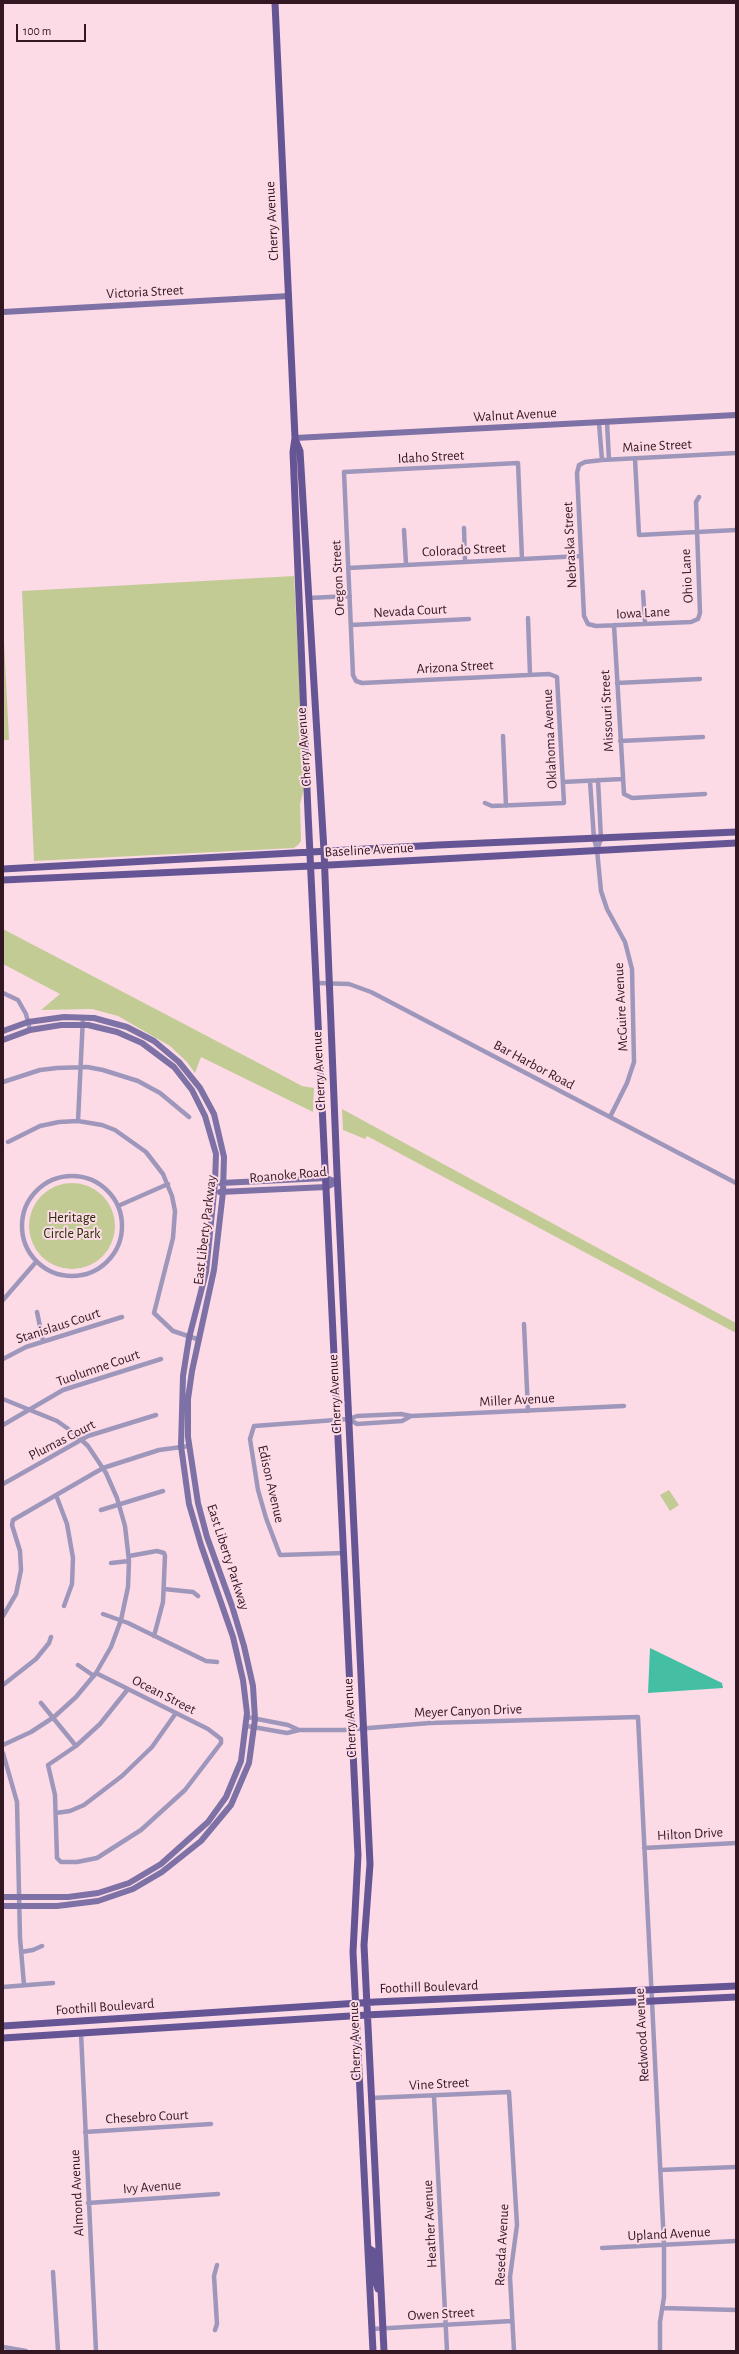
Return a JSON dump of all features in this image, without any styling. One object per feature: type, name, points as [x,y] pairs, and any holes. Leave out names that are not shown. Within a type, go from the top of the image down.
[{"type":"main road","name":"Cherry Avenue","points":[[274,3],[295,438],[293,452],[310,852],[358,1867],[353,1940],[355,2016],[373,2351]]},
{"type":"main road","name":"Cherry Avenue","points":[[295,438],[300,451],[324,851],[337,1182],[370,1864],[364,1937],[366,2015],[384,2351]]},
{"type":"main road","name":"Baseline Avenue","points":[[3,869],[324,851],[736,832]]},
{"type":"main road","name":"Baseline Avenue","points":[[3,880],[311,866],[736,843]]},
{"type":"main road","name":"Foothill Boulevard","points":[[3,2026],[366,2002],[651,1991],[736,1986]]},
{"type":"main road","name":"Foothill Boulevard","points":[[3,2038],[366,2015],[736,1997]]},
{"type":"main road","points":[[139,2029],[151,2024],[185,2021],[189,2019],[189,2014]]},
{"type":"main road","points":[[368,2248],[373,2251],[375,2279],[381,2293]]},
{"type":"street","name":"Victoria Street","points":[[3,312],[288,296]]},
{"type":"street","name":"Walnut Avenue","points":[[295,438],[736,415]]},
{"type":"street","points":[[599,422],[602,460]]},
{"type":"street","points":[[607,422],[609,460]]},
{"type":"street","name":"Maine Street","points":[[579,465],[585,462],[602,460],[736,453]]},
{"type":"street","points":[[635,459],[639,535],[736,530]]},
{"type":"street","name":"Idaho Street","points":[[344,472],[518,463],[522,559]]},
{"type":"street","name":"Nebraska Street","points":[[579,465],[577,473],[584,616],[588,624]]},
{"type":"street","name":"Oregon Street","points":[[344,472],[353,675],[356,681]]},
{"type":"street","name":"Ohio Lane","points":[[698,619],[700,613],[696,502],[699,497]]},
{"type":"street","points":[[464,528],[465,561]]},
{"type":"street","points":[[404,530],[406,564]]},
{"type":"street","name":"Colorado Street","points":[[348,568],[581,556]]},
{"type":"street","points":[[643,592],[644,624]]},
{"type":"street","points":[[309,598],[350,596]]},
{"type":"street","points":[[528,618],[530,675]]},
{"type":"street","name":"Nevada Court","points":[[351,625],[469,619]]},
{"type":"street","name":"Iowa Lane","points":[[588,624],[596,626],[691,622],[698,619]]},
{"type":"street","name":"Missouri Street","points":[[614,625],[622,779],[625,796],[632,798],[705,794]]},
{"type":"street","name":"Arizona Street","points":[[356,681],[362,683],[530,675],[555,676]]},
{"type":"street","name":"Oklahoma Avenue","points":[[506,806],[564,803],[558,681],[555,676]]},
{"type":"street","points":[[617,683],[700,679]]},
{"type":"street","points":[[486,803],[492,806],[506,806],[503,736]]},
{"type":"street","points":[[620,741],[703,737]]},
{"type":"street","points":[[563,782],[622,779]]},
{"type":"street","name":"McGuire Avenue","points":[[590,780],[597,839]]},
{"type":"street","name":"McGuire Avenue","points":[[598,780],[597,850],[602,898],[627,947],[632,977],[634,1062],[627,1083],[610,1117]]},
{"type":"street","name":"Bar Harbor Road","points":[[317,983],[349,984],[371,992],[736,1183]]},
{"type":"street","points":[[3,992],[18,1000],[30,1030]]},
{"type":"street","name":"East Liberty Parkway","points":[[3,1031],[28,1022],[55,1017],[83,1017],[112,1022],[136,1031],[160,1045],[187,1070],[204,1094],[217,1123],[224,1157],[224,1182],[214,1270],[197,1339],[188,1399],[189,1446],[200,1513],[244,1646],[253,1686],[255,1719],[255,1728],[247,1770],[231,1805],[205,1837],[171,1866],[141,1886],[108,1899],[71,1905],[20,1907],[3,1906]]},
{"type":"street","points":[[78,1121],[83,1017]]},
{"type":"street","name":"East Liberty Parkway","points":[[3,1040],[30,1030],[62,1025],[83,1025],[108,1029],[134,1039],[152,1049],[179,1072],[199,1103],[210,1131],[216,1154],[215,1191],[207,1263],[189,1338],[182,1388],[181,1446],[186,1488],[197,1532],[220,1596],[237,1654],[246,1699],[247,1717],[247,1726],[240,1767],[223,1802],[198,1832],[161,1864],[130,1882],[110,1890],[68,1897],[3,1898]]},
{"type":"street","points":[[3,1082],[40,1070],[80,1067],[103,1070],[138,1081],[160,1093],[189,1117]]},
{"type":"street","points":[[8,1142],[40,1126],[59,1122],[78,1121],[102,1125],[129,1138],[146,1152],[157,1164],[168,1184],[172,1196],[175,1223],[154,1313],[173,1330],[189,1338],[197,1339]]},
{"type":"street","points":[[64,1177],[84,1178],[106,1189],[118,1206],[122,1224],[119,1244],[110,1259],[98,1270],[82,1276],[66,1276],[50,1272],[36,1262],[24,1242],[21,1221],[29,1200],[45,1184],[64,1177]]},
{"type":"street","name":"Roanoke Road","points":[[215,1183],[326,1178],[337,1182]]},
{"type":"street","name":"Roanoke Road","points":[[215,1191],[223,1192],[326,1187],[337,1182]]},
{"type":"street","points":[[118,1206],[168,1184]]},
{"type":"street","points":[[3,1300],[36,1262]]},
{"type":"street","points":[[37,1312],[43,1341]]},
{"type":"street","name":"Stanislaus Court","points":[[3,1359],[18,1350],[43,1341],[122,1317]]},
{"type":"street","points":[[524,1324],[528,1411]]},
{"type":"street","name":"Tuolumne Court","points":[[3,1425],[74,1385],[161,1359]]},
{"type":"street","points":[[3,1399],[57,1421],[82,1439],[103,1468],[119,1503],[125,1526],[129,1558],[128,1587],[121,1620],[111,1648],[95,1674],[76,1697],[54,1718],[32,1732],[3,1745]]},
{"type":"street","name":"Miller Avenue","points":[[254,1426],[349,1419],[357,1416],[401,1414],[411,1416],[624,1406]]},
{"type":"street","name":"Plumas Court","points":[[3,1484],[82,1439],[156,1415]]},
{"type":"street","name":"Miller Avenue","points":[[349,1419],[357,1424],[402,1421],[411,1416]]},
{"type":"street","name":"Edison Avenue","points":[[254,1426],[250,1439],[258,1490],[266,1518],[280,1555],[344,1553]]},
{"type":"street","points":[[3,1616],[13,1600],[20,1576],[21,1555],[12,1525],[13,1520],[103,1468],[159,1450],[189,1446]]},
{"type":"street","points":[[101,1510],[119,1503],[163,1491]]},
{"type":"street","points":[[56,1495],[67,1524],[73,1554],[72,1584],[64,1606]]},
{"type":"street","points":[[111,1563],[157,1551],[164,1553],[164,1589],[154,1636]]},
{"type":"street","points":[[164,1589],[193,1592],[198,1596]]},
{"type":"street","points":[[103,1614],[121,1620],[206,1662],[217,1662]]},
{"type":"street","points":[[3,1685],[36,1659],[49,1643],[51,1637]]},
{"type":"street","name":"Ocean Street","points":[[56,1813],[57,1858],[59,1862],[77,1862],[97,1858],[141,1830],[165,1810],[192,1781],[215,1752],[221,1739],[213,1732],[78,1665]]},
{"type":"street","points":[[128,1689],[109,1715],[76,1746],[48,1764],[54,1787],[56,1813],[70,1811],[89,1802],[122,1776],[152,1747],[176,1713]]},
{"type":"street","points":[[41,1703],[76,1746]]},
{"type":"street","name":"Meyer Canyon Drive","points":[[247,1717],[288,1725],[299,1730]]},
{"type":"street","name":"Meyer Canyon Drive","points":[[247,1726],[287,1733],[299,1730],[352,1729],[440,1722],[638,1717]]},
{"type":"street","name":"Redwood Avenue","points":[[638,1717],[664,2245],[664,2286],[660,2322],[660,2351]]},
{"type":"street","points":[[3,1753],[17,1802],[21,1952],[24,1985]]},
{"type":"street","name":"Hilton Drive","points":[[644,1848],[736,1843]]},
{"type":"street","points":[[21,1952],[33,1950],[42,1946]]},
{"type":"street","points":[[3,1987],[53,1983]]},
{"type":"street","name":"Almond Avenue","points":[[81,2033],[96,2351]]},
{"type":"street","name":"Vine Street","points":[[370,2098],[509,2092]]},
{"type":"street","name":"Reseda Avenue","points":[[509,2092],[517,2225],[510,2277],[514,2351]]},
{"type":"street","name":"Heather Avenue","points":[[434,2096],[447,2351]]},
{"type":"street","name":"Chesebro Court","points":[[85,2132],[211,2124]]},
{"type":"street","points":[[660,2170],[736,2167]]},
{"type":"street","name":"Ivy Avenue","points":[[88,2203],[218,2194]]},
{"type":"street","name":"Upland Avenue","points":[[602,2248],[736,2241]]},
{"type":"street","points":[[215,2330],[217,2324],[214,2276],[217,2265]]},
{"type":"street","points":[[53,2272],[58,2351]]},
{"type":"street","points":[[662,2308],[736,2310]]},
{"type":"street","name":"Owen Street","points":[[372,2329],[512,2321]]},
{"type":"street","points":[[3,2347],[26,2351]]},
{"type":"green space","points":[[294,576],[305,784],[300,804],[301,841],[298,845],[294,848],[34,861],[22,591]]},
{"type":"green space","points":[[3,621],[9,740],[3,740]]},
{"type":"green space","points":[[3,929],[302,1086],[314,1088],[313,1112],[201,1057],[195,1073],[187,1062],[170,1046],[118,1016],[92,1009],[41,1010],[60,994],[3,964]]},
{"type":"green space","points":[[342,1109],[736,1323],[736,1333],[367,1136],[365,1139],[343,1130]]},
{"type":"green space","name":"Heritage Circle Park","points":[[72,1183],[88,1187],[102,1196],[111,1210],[115,1226],[111,1242],[102,1256],[88,1265],[72,1269],[56,1265],[42,1256],[33,1242],[29,1226],[33,1210],[42,1196],[56,1187]]},
{"type":"green space","points":[[669,1490],[679,1505],[670,1511],[660,1495]]},
{"type":"shaded area","points":[[650,1648],[722,1683],[723,1688],[648,1693]]}]
